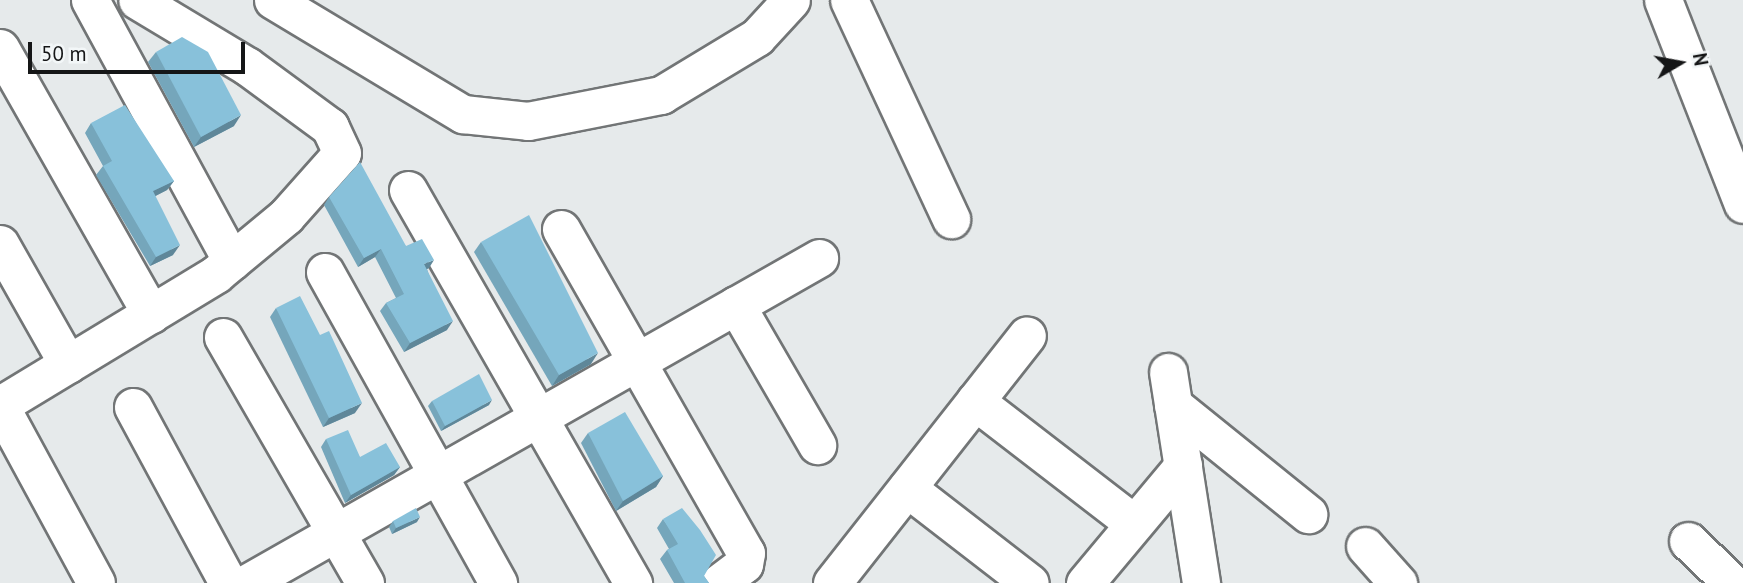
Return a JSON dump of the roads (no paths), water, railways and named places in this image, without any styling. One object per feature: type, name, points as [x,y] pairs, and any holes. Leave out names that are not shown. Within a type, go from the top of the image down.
[{"type":"street","points":[[90,0],[232,261]]},
{"type":"street","points":[[96,583],[0,405],[151,314],[232,261],[333,170],[340,139],[247,66],[137,0]]},
{"type":"street","points":[[273,0],[463,114],[528,121],[661,95],[757,37],[791,0]]},
{"type":"street","points":[[849,0],[951,219]]},
{"type":"street","points":[[1663,0],[1743,204]]},
{"type":"street","points":[[0,48],[151,314]]},
{"type":"street","points":[[408,190],[633,583]]},
{"type":"street","points":[[561,229],[746,553],[744,564],[719,583]]},
{"type":"street","points":[[0,244],[68,364]]},
{"type":"street","points":[[247,583],[818,258]]},
{"type":"street","points":[[325,272],[498,583]]},
{"type":"street","points":[[736,305],[817,445]]},
{"type":"street","points":[[836,582],[1027,335]]},
{"type":"street","points":[[223,337],[365,583]]},
{"type":"street","points":[[1201,583],[1170,388],[1308,514]]},
{"type":"street","points":[[975,401],[1132,522]]},
{"type":"street","points":[[133,407],[229,583]]},
{"type":"street","points":[[1085,583],[1132,522],[1183,466]]},
{"type":"street","points":[[907,488],[1030,583]]},
{"type":"street","points":[[1688,541],[1732,583]]},
{"type":"street","points":[[1365,546],[1398,583]]}]
